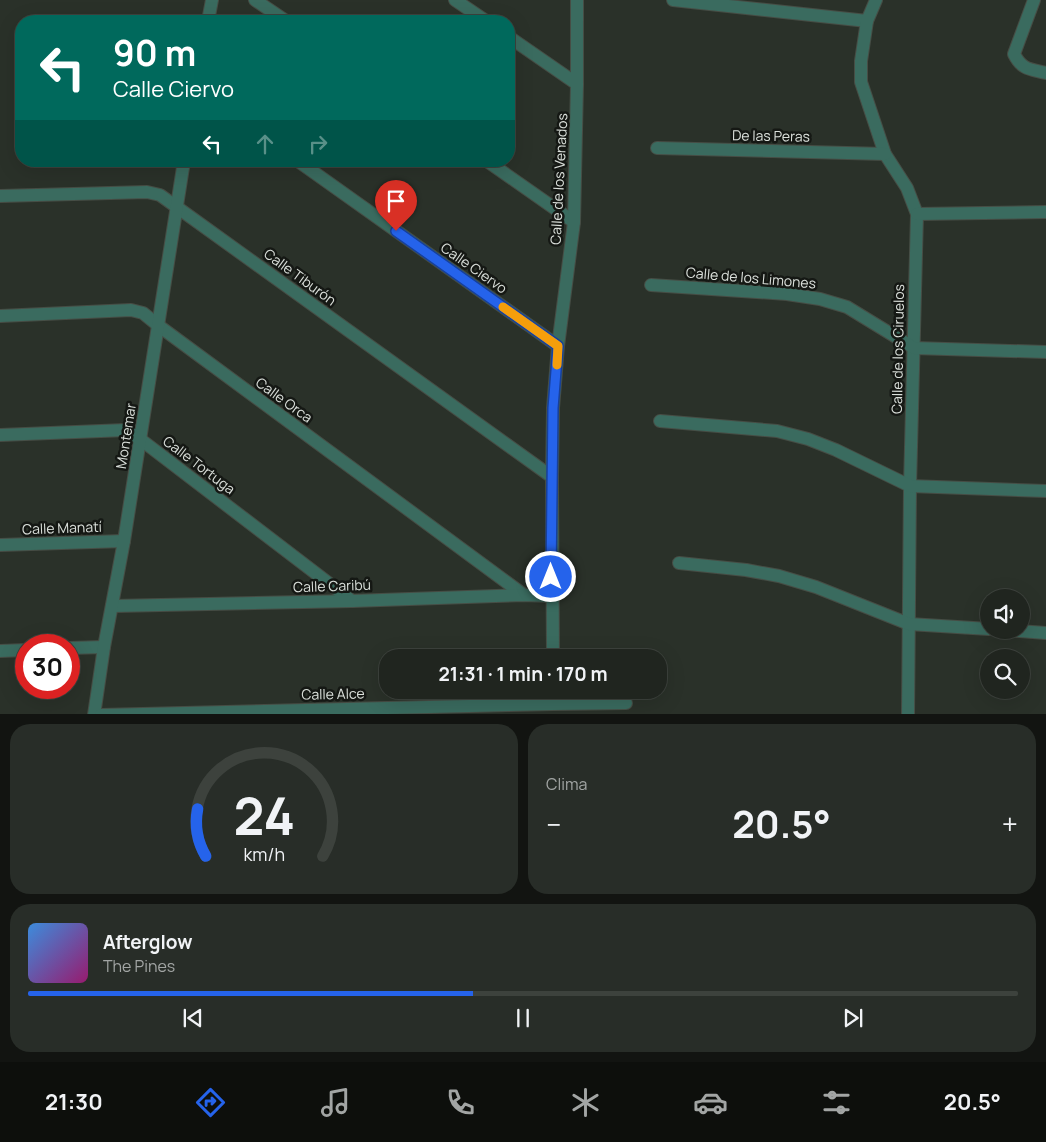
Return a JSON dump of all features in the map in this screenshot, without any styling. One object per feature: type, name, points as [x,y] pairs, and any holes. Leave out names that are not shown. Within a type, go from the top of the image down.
[{"type":"street","points":[[209,15],[212,0]]},
{"type":"street","points":[[255,0],[277,15]]},
{"type":"street","points":[[456,0],[477,15]]},
{"type":"street","name":"Calle de los Venados","points":[[552,649],[553,408],[558,346],[574,222],[577,0]]},
{"type":"street","points":[[673,0],[867,21]]},
{"type":"street","name":"Calle de los Ciruelos","points":[[876,0],[867,21],[861,61],[861,82],[885,154],[907,188],[917,214],[910,486],[908,714]]},
{"type":"street","points":[[1034,0],[1014,54],[1018,62],[1027,69],[1046,73]]},
{"type":"street","points":[[515,41],[577,84]]},
{"type":"street","name":"De las Peras","points":[[657,148],[885,154]]},
{"type":"street","name":"Montemar","points":[[94,714],[104,647],[124,541],[183,167]]},
{"type":"street","name":"Calle Ciervo","points":[[306,167],[558,346]]},
{"type":"street","points":[[496,167],[574,222]]},
{"type":"street","name":"Calle Tiburón","points":[[0,196],[147,192],[160,195],[552,477]]},
{"type":"street","points":[[917,214],[1046,212]]},
{"type":"street","name":"Calle de los Limones","points":[[651,285],[787,294],[820,299],[847,307],[914,348],[1046,352]]},
{"type":"street","name":"Calle Orca","points":[[0,316],[130,310],[143,313],[158,326],[524,595]]},
{"type":"street","points":[[660,421],[778,431],[836,450],[910,486],[1046,491]]},
{"type":"street","name":"Calle Tortuga","points":[[0,435],[126,430],[352,601]]},
{"type":"street","name":"Calle Manatí","points":[[0,545],[124,541]]},
{"type":"street","points":[[678,563],[746,570],[779,576],[816,587],[909,624],[980,628]]},
{"type":"street","name":"Calle Caribú","points":[[113,606],[524,595],[551,596]]},
{"type":"street","points":[[1030,631],[1046,632]]},
{"type":"street","points":[[80,648],[104,647]]},
{"type":"street","points":[[0,651],[15,650]]},
{"type":"street","points":[[553,699],[553,704]]},
{"type":"street","name":"Calle Alce","points":[[101,714],[626,704]]},
{"type":"slow traffic","points":[[503,307],[558,346],[557,365]]},
{"type":"route","points":[[396,231],[558,346],[553,408],[551,577]]}]
